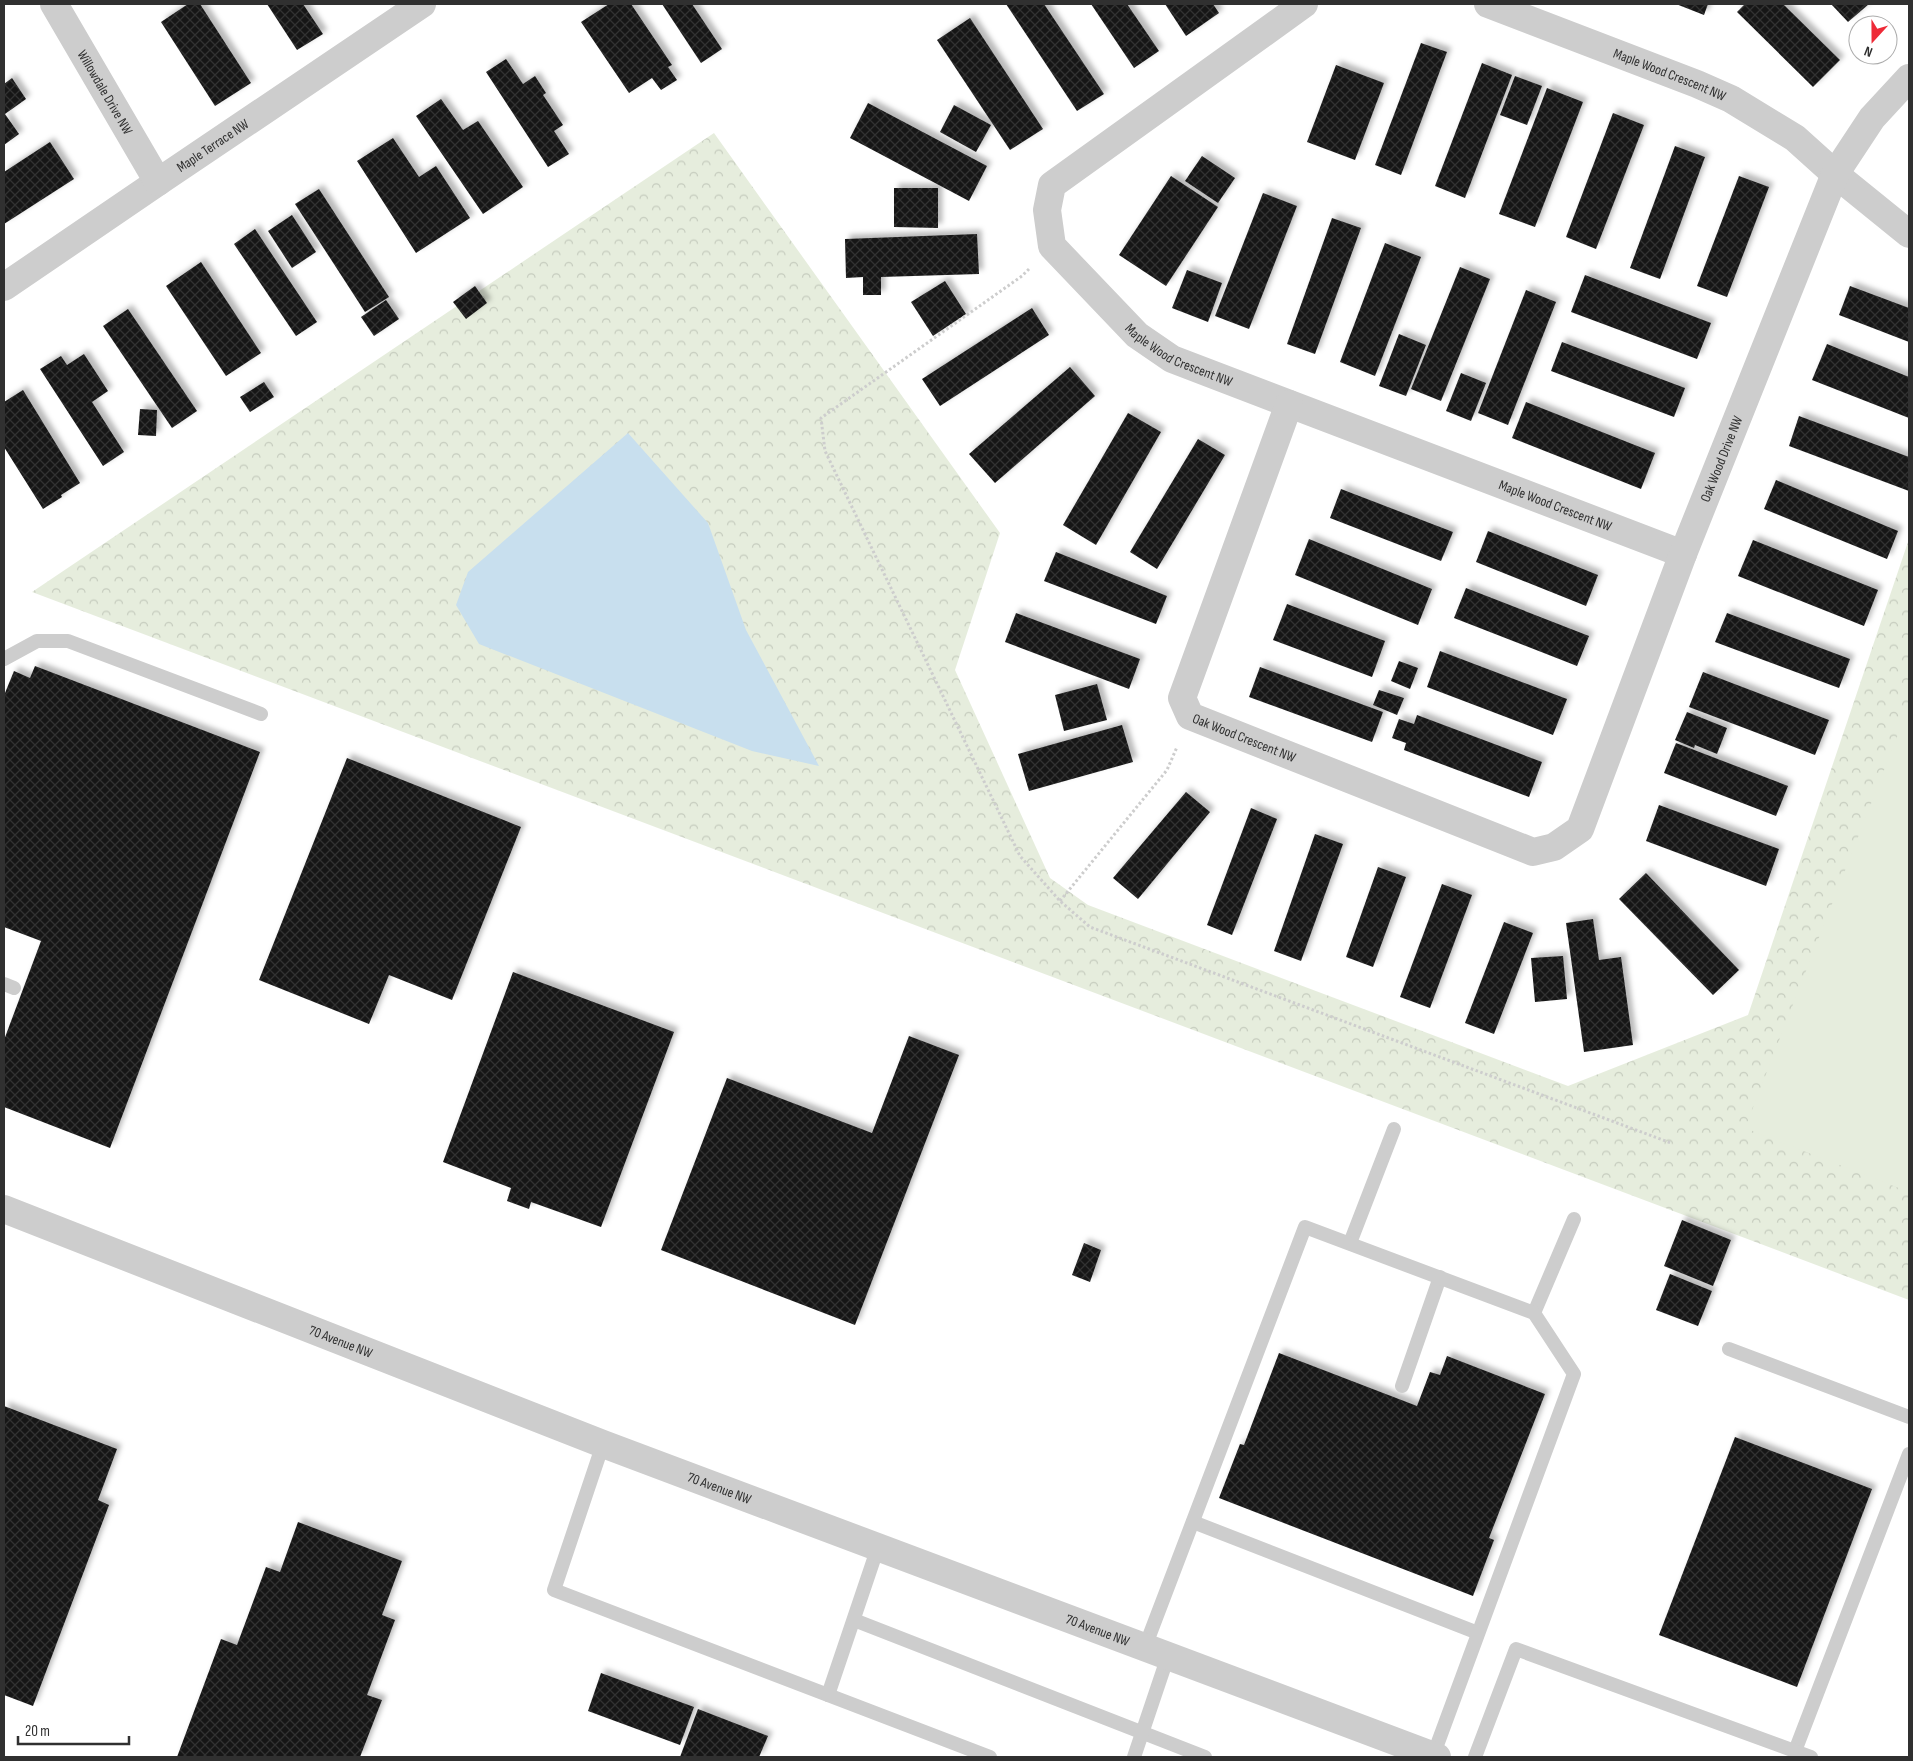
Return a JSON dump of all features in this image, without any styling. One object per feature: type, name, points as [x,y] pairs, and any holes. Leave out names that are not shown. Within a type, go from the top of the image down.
[{"type":"street","name":"Willowdale Drive NW","points":[[54,4],[158,182]]},
{"type":"street","name":"Maple Terrace NW","points":[[4,287],[422,4]]},
{"type":"street","points":[[1052,246],[1047,210],[1052,185],[1304,4]]},
{"type":"street","name":"Maple Wood Crescent NW","points":[[1488,4],[1697,84],[1730,99],[1795,138],[1835,174],[1909,234]]},
{"type":"street","name":"Oak Wood Drive NW","points":[[1554,847],[1580,829],[1683,554],[1835,174],[1872,118],[1909,78]]},
{"type":"street","name":"Maple Wood Crescent NW","points":[[1052,246],[1137,335],[1172,360],[1683,554]]},
{"type":"street","name":"Oak Wood Crescent NW","points":[[1289,404],[1182,698],[1190,716],[1533,852],[1554,847]]},
{"type":"street","name":"70 Avenue NW","points":[[4,1209],[603,1444],[1157,1652],[1391,1749],[1435,1756]]},
{"type":"lane","points":[[4,658],[37,640],[68,641],[260,714]]},
{"type":"lane","points":[[1350,1243],[1394,1129]]},
{"type":"lane","points":[[1534,1312],[1574,1219]]},
{"type":"lane","points":[[1134,1757],[1143,1733],[1157,1652],[1193,1522],[1305,1227],[1534,1312],[1574,1374],[1478,1633],[1435,1756]]},
{"type":"lane","points":[[1402,1386],[1440,1277]]},
{"type":"lane","points":[[1730,1349],[1909,1417]]},
{"type":"lane","points":[[603,1444],[554,1590],[990,1757]]},
{"type":"lane","points":[[1795,1751],[1909,1454]]},
{"type":"lane","points":[[1193,1522],[1478,1633]]},
{"type":"lane","points":[[828,1695],[878,1547]]},
{"type":"lane","points":[[854,1620],[1205,1757]]},
{"type":"lane","points":[[1475,1757],[1516,1649],[1811,1757]]},
{"type":"path","points":[[1052,246],[1022,276],[821,418],[825,450],[1020,856],[1060,901],[1090,927],[1671,1143]]},
{"type":"path","points":[[1060,901],[1167,770],[1190,716]]},
{"type":"green space","points":[[714,133],[1000,533],[955,670],[1050,878],[1088,905],[1568,1086],[1748,1015],[1909,539],[1909,1300],[32,592]]},
{"type":"green space","points":[[1909,706],[1909,1192],[1745,1128]]},
{"type":"water","points":[[628,433],[708,523],[746,630],[819,766],[752,751],[479,644],[456,605],[468,572]]},
{"type":"building","points":[[188,4],[200,4],[251,83],[215,106],[161,22]]},
{"type":"building","points":[[267,4],[303,4],[323,34],[297,50]]},
{"type":"building","points":[[609,4],[631,4],[672,65],[668,67],[677,80],[661,90],[652,78],[629,93],[581,22]]},
{"type":"building","points":[[662,4],[692,4],[722,49],[701,63]]},
{"type":"building","points":[[1006,4],[1044,4],[1104,94],[1077,111]]},
{"type":"building","points":[[1091,4],[1127,4],[1159,51],[1134,68]]},
{"type":"building","points":[[1165,4],[1213,4],[1219,13],[1186,36]]},
{"type":"building","points":[[1676,4],[1708,4],[1704,15]]},
{"type":"building","points":[[1745,4],[1783,4],[1840,60],[1813,87],[1737,12]]},
{"type":"building","points":[[1831,4],[1869,4],[1856,15],[1848,15],[1848,22]]},
{"type":"building","points":[[970,18],[1043,129],[1010,150],[937,40]]},
{"type":"building","points":[[1421,43],[1447,52],[1401,175],[1375,165]]},
{"type":"building","points":[[506,59],[523,84],[535,76],[546,93],[543,95],[563,125],[554,131],[569,154],[548,167],[486,72]]},
{"type":"building","points":[[1482,63],[1512,75],[1465,198],[1435,186]]},
{"type":"building","points":[[1336,65],[1384,83],[1355,160],[1307,142]]},
{"type":"building","points":[[1515,76],[1542,86],[1527,125],[1500,115]]},
{"type":"building","points":[[12,78],[26,99],[5,114],[19,134],[4,145],[4,84]]},
{"type":"building","points":[[1547,88],[1583,102],[1535,227],[1499,214]]},
{"type":"building","points":[[441,99],[463,130],[478,121],[523,187],[483,214],[416,116]]},
{"type":"building","points":[[868,103],[987,166],[969,201],[850,138]]},
{"type":"building","points":[[954,105],[991,125],[976,152],[940,132]]},
{"type":"building","points":[[1613,113],[1644,125],[1596,249],[1566,237]]},
{"type":"building","points":[[393,138],[419,177],[436,166],[470,218],[416,253],[357,161]]},
{"type":"building","points":[[50,142],[74,179],[4,224],[4,172]]},
{"type":"building","points":[[1675,146],[1705,157],[1660,279],[1630,268]]},
{"type":"building","points":[[1202,156],[1235,178],[1218,203],[1185,181]]},
{"type":"building","points":[[1171,176],[1218,207],[1166,286],[1119,255]]},
{"type":"building","points":[[1739,176],[1769,187],[1727,297],[1697,286]]},
{"type":"building","points":[[894,188],[938,188],[938,228],[894,227]]},
{"type":"building","points":[[319,189],[389,297],[365,312],[295,204]]},
{"type":"building","points":[[1263,193],[1297,206],[1249,329],[1215,316]]},
{"type":"building","points":[[292,215],[316,252],[292,268],[268,231]]},
{"type":"building","points":[[1332,218],[1361,228],[1315,354],[1287,344]]},
{"type":"building","points":[[255,229],[317,322],[296,336],[234,244]]},
{"type":"building","points":[[977,234],[979,274],[881,277],[881,295],[863,295],[863,277],[846,278],[845,239]]},
{"type":"building","points":[[1385,243],[1421,257],[1375,376],[1340,362]]},
{"type":"building","points":[[201,262],[261,353],[226,376],[166,286]]},
{"type":"building","points":[[1460,267],[1490,279],[1441,401],[1411,389]]},
{"type":"building","points":[[1187,270],[1222,283],[1208,322],[1172,308]]},
{"type":"building","points":[[1585,275],[1711,323],[1697,359],[1571,312]]},
{"type":"building","points":[[945,281],[966,314],[933,336],[911,302]]},
{"type":"building","points":[[475,286],[487,303],[466,319],[453,302]]},
{"type":"building","points":[[1850,286],[1909,308],[1909,342],[1839,315]]},
{"type":"building","points":[[1526,290],[1556,302],[1508,425],[1478,413]]},
{"type":"building","points":[[386,300],[399,319],[374,336],[361,317]]},
{"type":"building","points":[[1032,308],[1049,335],[940,406],[922,379]]},
{"type":"building","points":[[128,309],[197,411],[172,428],[103,326]]},
{"type":"building","points":[[1399,334],[1426,345],[1406,396],[1379,386]]},
{"type":"building","points":[[1562,342],[1685,388],[1674,417],[1551,371]]},
{"type":"building","points":[[1827,344],[1909,377],[1909,418],[1812,380]]},
{"type":"building","points":[[84,354],[108,391],[92,402],[124,452],[103,466],[40,369],[61,356],[67,365]]},
{"type":"building","points":[[1070,367],[1095,396],[995,483],[969,454]]},
{"type":"building","points":[[1461,373],[1486,383],[1471,421],[1446,411]]},
{"type":"building","points":[[264,382],[274,397],[250,412],[240,397]]},
{"type":"building","points":[[23,390],[80,483],[43,509],[4,447],[4,402]]},
{"type":"building","points":[[1526,402],[1655,453],[1641,489],[1512,438]]},
{"type":"building","points":[[140,409],[157,410],[156,436],[138,435]]},
{"type":"building","points":[[1128,413],[1161,432],[1096,545],[1063,525]]},
{"type":"building","points":[[1799,416],[1909,457],[1909,491],[1789,446]]},
{"type":"building","points":[[1198,439],[1225,455],[1157,569],[1130,552]]},
{"type":"building","points":[[1776,480],[1898,531],[1887,559],[1764,509]]},
{"type":"building","points":[[1341,489],[1453,532],[1441,561],[1330,518]]},
{"type":"building","points":[[1488,531],[1598,575],[1586,606],[1476,562]]},
{"type":"building","points":[[1309,539],[1432,589],[1418,625],[1295,575]]},
{"type":"building","points":[[1753,540],[1878,590],[1864,626],[1738,576]]},
{"type":"building","points":[[1056,552],[1167,596],[1156,624],[1044,581]]},
{"type":"building","points":[[1466,588],[1589,636],[1577,666],[1454,618]]},
{"type":"building","points":[[1287,604],[1385,641],[1372,677],[1273,640]]},
{"type":"building","points":[[1016,613],[1140,659],[1129,689],[1005,642]]},
{"type":"building","points":[[1727,613],[1850,659],[1839,688],[1715,642]]},
{"type":"building","points":[[1440,651],[1567,699],[1553,735],[1427,687]]},
{"type":"building","points":[[1399,661],[1418,668],[1410,689],[1391,681]]},
{"type":"building","points":[[35,666],[260,752],[110,1148],[4,1107],[4,1040],[41,941],[4,927],[4,693],[14,671],[30,678]]},
{"type":"building","points":[[1260,667],[1383,712],[1372,742],[1249,697]]},
{"type":"building","points":[[1703,672],[1829,720],[1815,755],[1689,707]]},
{"type":"building","points":[[1097,684],[1107,720],[1064,731],[1055,695]]},
{"type":"building","points":[[1379,690],[1404,698],[1397,715],[1373,705]]},
{"type":"building","points":[[1687,712],[1727,728],[1717,754],[1695,745],[1694,748],[1675,740]]},
{"type":"building","points":[[1417,715],[1542,762],[1529,797],[1404,750],[1406,743],[1392,738],[1399,719],[1414,724]]},
{"type":"building","points":[[1122,725],[1133,762],[1029,791],[1018,754]]},
{"type":"building","points":[[1676,743],[1788,786],[1776,816],[1664,773]]},
{"type":"building","points":[[347,758],[521,827],[452,1000],[389,975],[369,1024],[259,980]]},
{"type":"building","points":[[1186,792],[1210,812],[1138,899],[1113,878]]},
{"type":"building","points":[[1659,805],[1779,849],[1766,886],[1646,841]]},
{"type":"building","points":[[1251,808],[1277,819],[1232,935],[1207,925]]},
{"type":"building","points":[[1315,834],[1343,844],[1301,961],[1274,951]]},
{"type":"building","points":[[1378,867],[1406,877],[1373,967],[1346,957]]},
{"type":"building","points":[[1646,873],[1739,970],[1713,995],[1619,899]]},
{"type":"building","points":[[1442,884],[1472,895],[1430,1008],[1400,997]]},
{"type":"building","points":[[1593,919],[1599,960],[1621,957],[1633,1045],[1584,1052],[1566,923]]},
{"type":"building","points":[[1504,922],[1533,933],[1494,1034],[1465,1023]]},
{"type":"building","points":[[1563,956],[1567,999],[1535,1002],[1531,958]]},
{"type":"building","points":[[513,972],[674,1032],[601,1227],[531,1202],[529,1209],[507,1201],[511,1188],[443,1162]]},
{"type":"building","points":[[909,1036],[959,1055],[855,1325],[661,1250],[727,1078],[872,1133]]},
{"type":"building","points":[[1682,1220],[1731,1240],[1713,1286],[1664,1266]]},
{"type":"building","points":[[1084,1243],[1101,1250],[1090,1282],[1072,1275]]},
{"type":"building","points":[[1670,1274],[1712,1291],[1698,1326],[1656,1310]]},
{"type":"building","points":[[1279,1353],[1417,1406],[1430,1372],[1440,1375],[1447,1356],[1545,1394],[1489,1538],[1494,1540],[1473,1596],[1219,1498],[1240,1444],[1244,1445]]},
{"type":"building","points":[[4,1406],[117,1449],[98,1500],[109,1505],[33,1706],[4,1695]]},
{"type":"building","points":[[1735,1437],[1872,1489],[1797,1687],[1659,1635]]},
{"type":"building","points":[[298,1522],[402,1561],[382,1615],[395,1620],[367,1695],[382,1700],[360,1757],[177,1757],[221,1639],[237,1645],[266,1567],[280,1572]]},
{"type":"building","points":[[601,1673],[694,1707],[680,1745],[588,1711]]},
{"type":"building","points":[[698,1709],[768,1736],[759,1757],[680,1757]]}]
